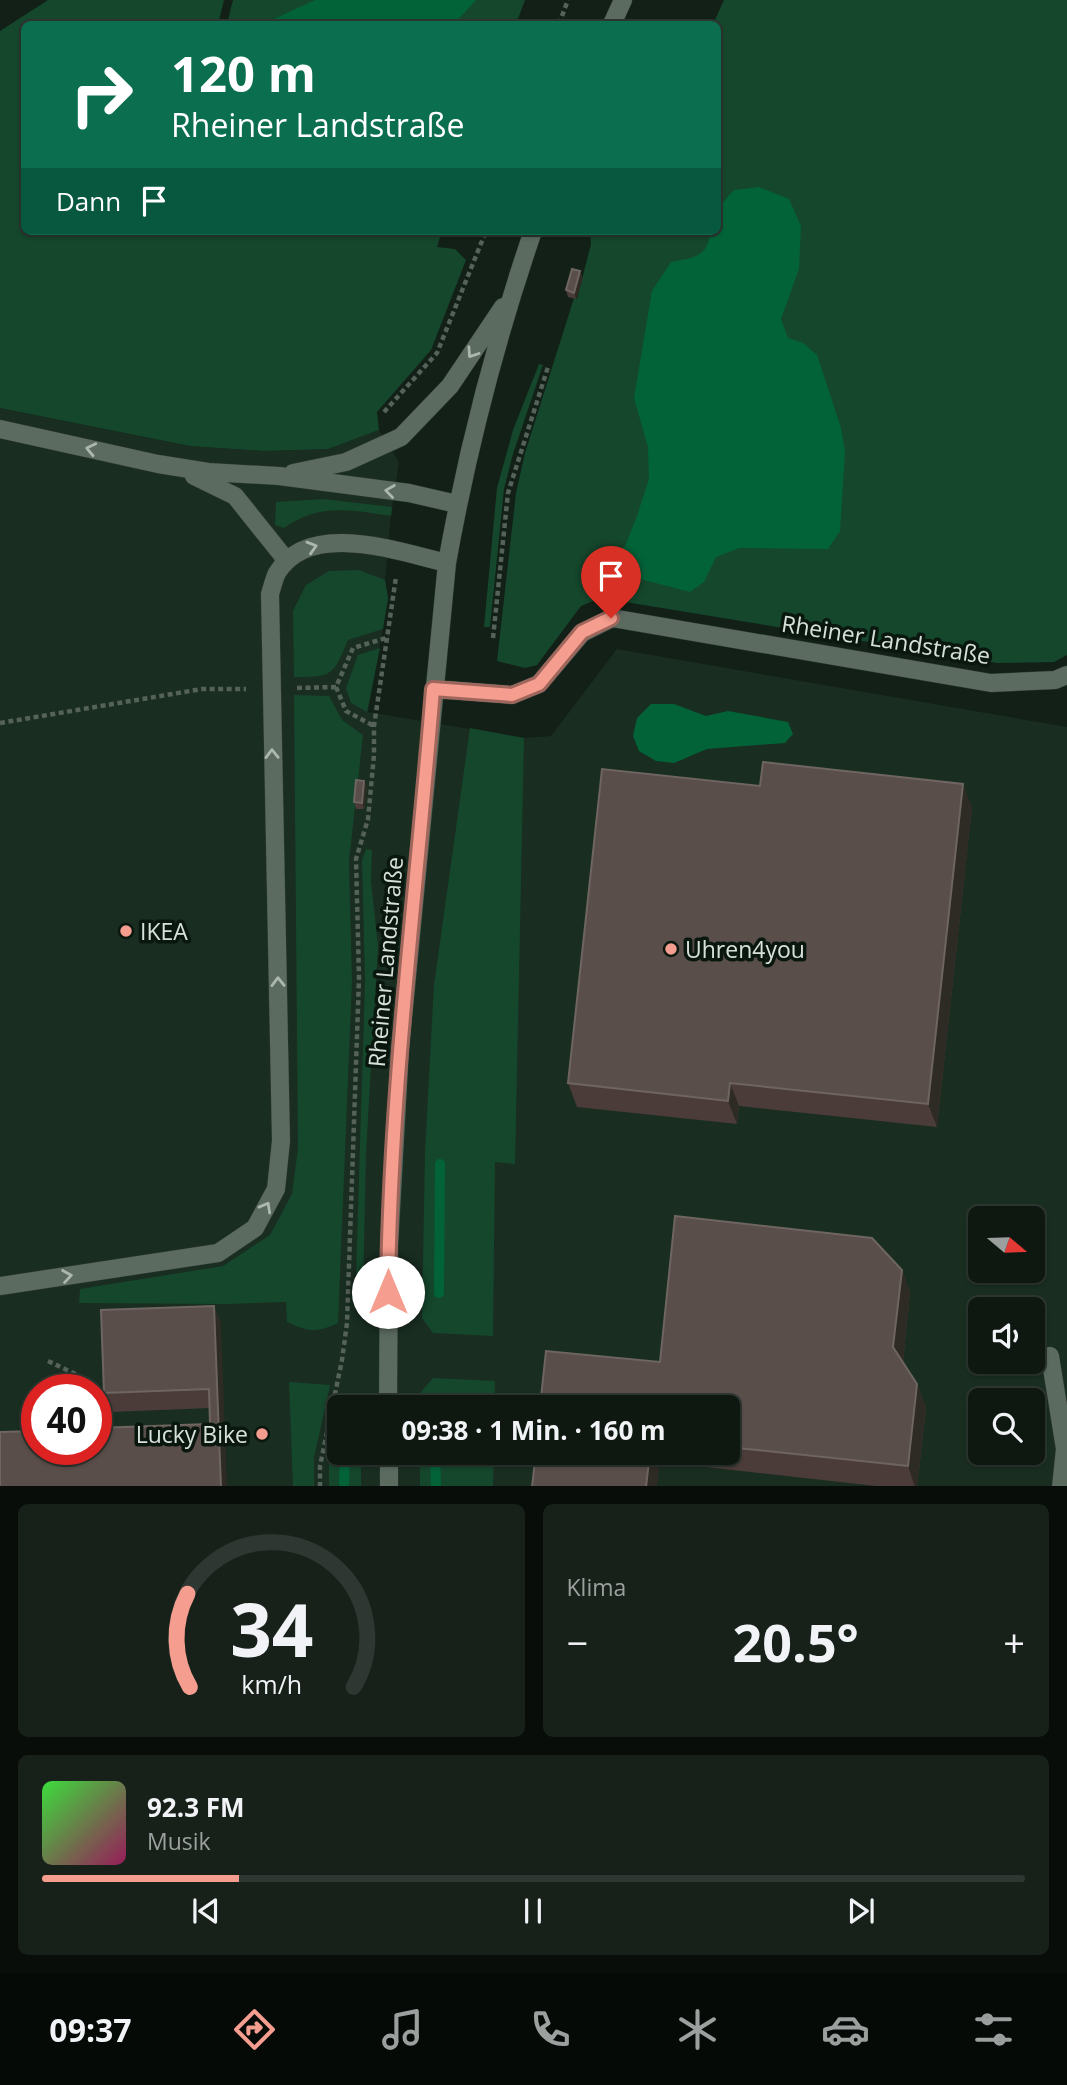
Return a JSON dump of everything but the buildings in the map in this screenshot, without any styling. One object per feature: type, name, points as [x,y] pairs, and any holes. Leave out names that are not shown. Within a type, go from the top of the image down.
[{"type":"street","points":[[613,21],[622,0]]},
{"type":"street","name":"Rheiner Landstraße","points":[[388,1395],[388,1247],[400,1049],[447,563],[457,504],[510,296],[532,235]]},
{"type":"street","points":[[279,476],[346,462],[401,437],[450,386],[510,296]]},
{"type":"street","points":[[0,429],[158,464],[208,472],[279,476],[409,493],[457,504]]},
{"type":"street","points":[[158,464],[204,479],[235,496],[287,561]]},
{"type":"street","points":[[0,1286],[218,1253],[255,1228],[276,1189],[281,1141],[270,594],[277,574],[287,561],[300,551],[321,544],[363,544],[447,563]]},
{"type":"street","name":"Rheiner Landstraße","points":[[433,689],[512,695],[539,684],[582,632],[611,618],[991,682],[1055,680],[1067,675]]},
{"type":"street","points":[[1049,1356],[1065,1449],[1061,1486]]},
{"type":"street","points":[[389,1465],[389,1486]]},
{"type":"path","points":[[560,21],[568,0]]},
{"type":"path","points":[[493,638],[509,493],[548,367]]},
{"type":"path","points":[[320,1486],[320,1466],[347,1323],[359,978],[356,859],[369,819],[374,726],[388,637],[353,648],[336,687],[346,711],[374,726]]},
{"type":"path","points":[[0,723],[202,690],[336,687]]},
{"type":"path","points":[[48,1361],[75,1374]]},
{"type":"shaded area","points":[[48,0],[224,0],[219,21],[21,21],[21,235],[441,235],[437,247],[455,249],[466,260],[431,350],[377,412],[379,430],[328,449],[265,451],[190,446],[0,408],[0,31]]},
{"type":"shaded area","points":[[233,0],[525,0],[517,21],[228,21]]},
{"type":"shaded area","points":[[315,0],[476,0],[457,21],[273,21]]},
{"type":"shaded area","points":[[724,0],[1067,0],[1067,655],[1054,662],[997,663],[601,598],[581,606],[537,665],[525,668],[497,661],[516,493],[525,453],[574,298],[577,299],[591,244],[590,235],[721,235],[721,21],[714,21]]},
{"type":"shaded area","points":[[759,187],[789,199],[801,226],[799,269],[781,319],[788,338],[803,343],[817,355],[841,428],[845,451],[840,531],[828,549],[739,548],[716,557],[704,582],[690,592],[617,573],[611,558],[625,546],[649,479],[648,447],[634,398],[652,291],[671,262],[698,255],[706,247],[710,235],[721,235],[721,205],[734,190]]},
{"type":"shaded area","points":[[539,364],[543,365],[504,489],[490,627],[484,627],[497,488],[513,430]]},
{"type":"shaded area","points":[[0,408],[190,446],[265,451],[328,449],[379,430],[399,462],[385,580],[388,598],[368,712],[524,738],[551,736],[617,649],[1067,727],[1067,1486],[0,1486]]},
{"type":"shaded area","points":[[323,499],[392,507],[391,516],[336,510],[310,515],[284,528],[275,525],[276,502]]},
{"type":"shaded area","points":[[359,570],[385,580],[388,598],[383,629],[348,640],[339,661],[330,672],[317,676],[294,677],[293,611],[306,585],[329,571]]},
{"type":"shaded area","points":[[380,648],[367,712],[351,703],[346,688],[358,655]]},
{"type":"shaded area","points":[[294,695],[329,696],[342,720],[363,735],[349,861],[352,981],[338,1323],[318,1330],[294,1325],[287,1322],[286,1302],[79,1303],[80,1289],[223,1266],[270,1235],[292,1194],[298,1148]]},
{"type":"shaded area","points":[[651,704],[674,704],[706,716],[728,711],[788,722],[793,734],[785,743],[707,749],[674,763],[656,761],[639,751],[633,736],[637,718]]},
{"type":"shaded area","points":[[470,728],[524,738],[515,1164],[495,1162],[493,1336],[433,1333],[422,1318],[425,1152],[434,985]]},
{"type":"shaded area","points":[[366,849],[372,850],[371,881],[378,946],[366,1153],[363,1292],[355,1308],[365,982],[362,860]]},
{"type":"shaded area","points":[[433,1378],[495,1381],[494,1395],[420,1393]]},
{"type":"shaded area","points":[[289,1382],[330,1385],[314,1458],[314,1486],[293,1486]]},
{"type":"shaded area","points":[[329,1465],[361,1465],[361,1486],[329,1486]]},
{"type":"shaded area","points":[[420,1465],[494,1465],[493,1486],[420,1486]]},
{"type":"waterway","points":[[439,1293],[440,1164]]},
{"type":"waterway","points":[[344,1486],[345,1465]]},
{"type":"waterway","points":[[435,1465],[436,1486]]},
{"type":"place","name":"IKEA","points":[[126,931]]},
{"type":"place","name":"Uhren4you","points":[[671,949]]},
{"type":"place","name":"Lucky Bike","points":[[262,1434]]},
{"type":"route","points":[[388,1292],[388,1247],[400,1049],[433,689],[512,695],[539,684],[582,632],[611,618]]}]
